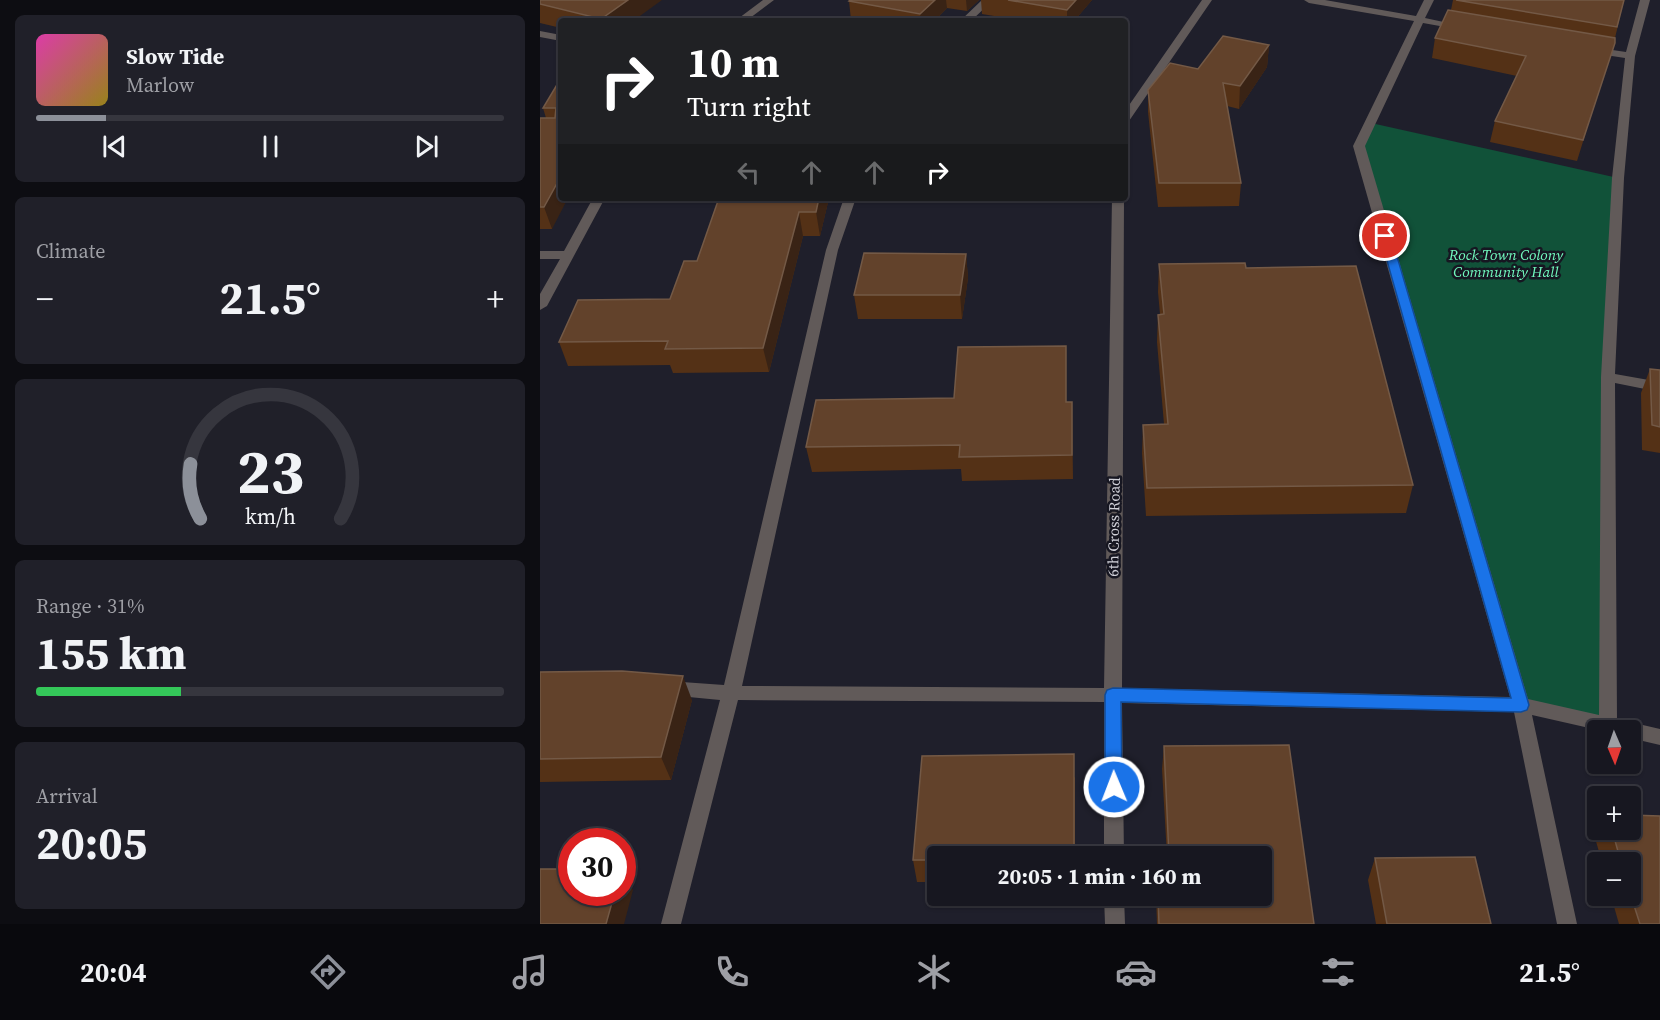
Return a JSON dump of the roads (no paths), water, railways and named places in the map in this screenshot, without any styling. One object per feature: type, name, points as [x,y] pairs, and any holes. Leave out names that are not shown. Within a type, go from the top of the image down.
[{"type":"street","points":[[744,18],[769,0]]},
{"type":"street","points":[[968,18],[988,0]]},
{"type":"street","points":[[1128,115],[1208,0]]},
{"type":"street","points":[[1309,0],[1477,30]]},
{"type":"street","points":[[1429,0],[1359,146],[1521,705],[1567,924]]},
{"type":"street","points":[[1608,720],[1608,377],[1618,178],[1630,56],[1645,0]]},
{"type":"street","points":[[540,34],[558,37]]},
{"type":"street","points":[[1583,48],[1630,56]]},
{"type":"street","points":[[540,306],[597,201]]},
{"type":"street","points":[[671,924],[731,693],[832,250],[849,201]]},
{"type":"street","name":"6th Cross Road","points":[[1114,846],[1113,695],[1118,201]]},
{"type":"street","points":[[540,255],[567,255]]},
{"type":"street","points":[[1608,377],[1660,387]]},
{"type":"street","points":[[648,686],[731,693],[1113,695],[1521,705],[1594,720]]},
{"type":"street","points":[[1641,731],[1660,736]]},
{"type":"street","points":[[1114,906],[1115,924]]},
{"type":"park label","name":"Rock Town Colony Community Hall","points":[[1506,264]]}]
